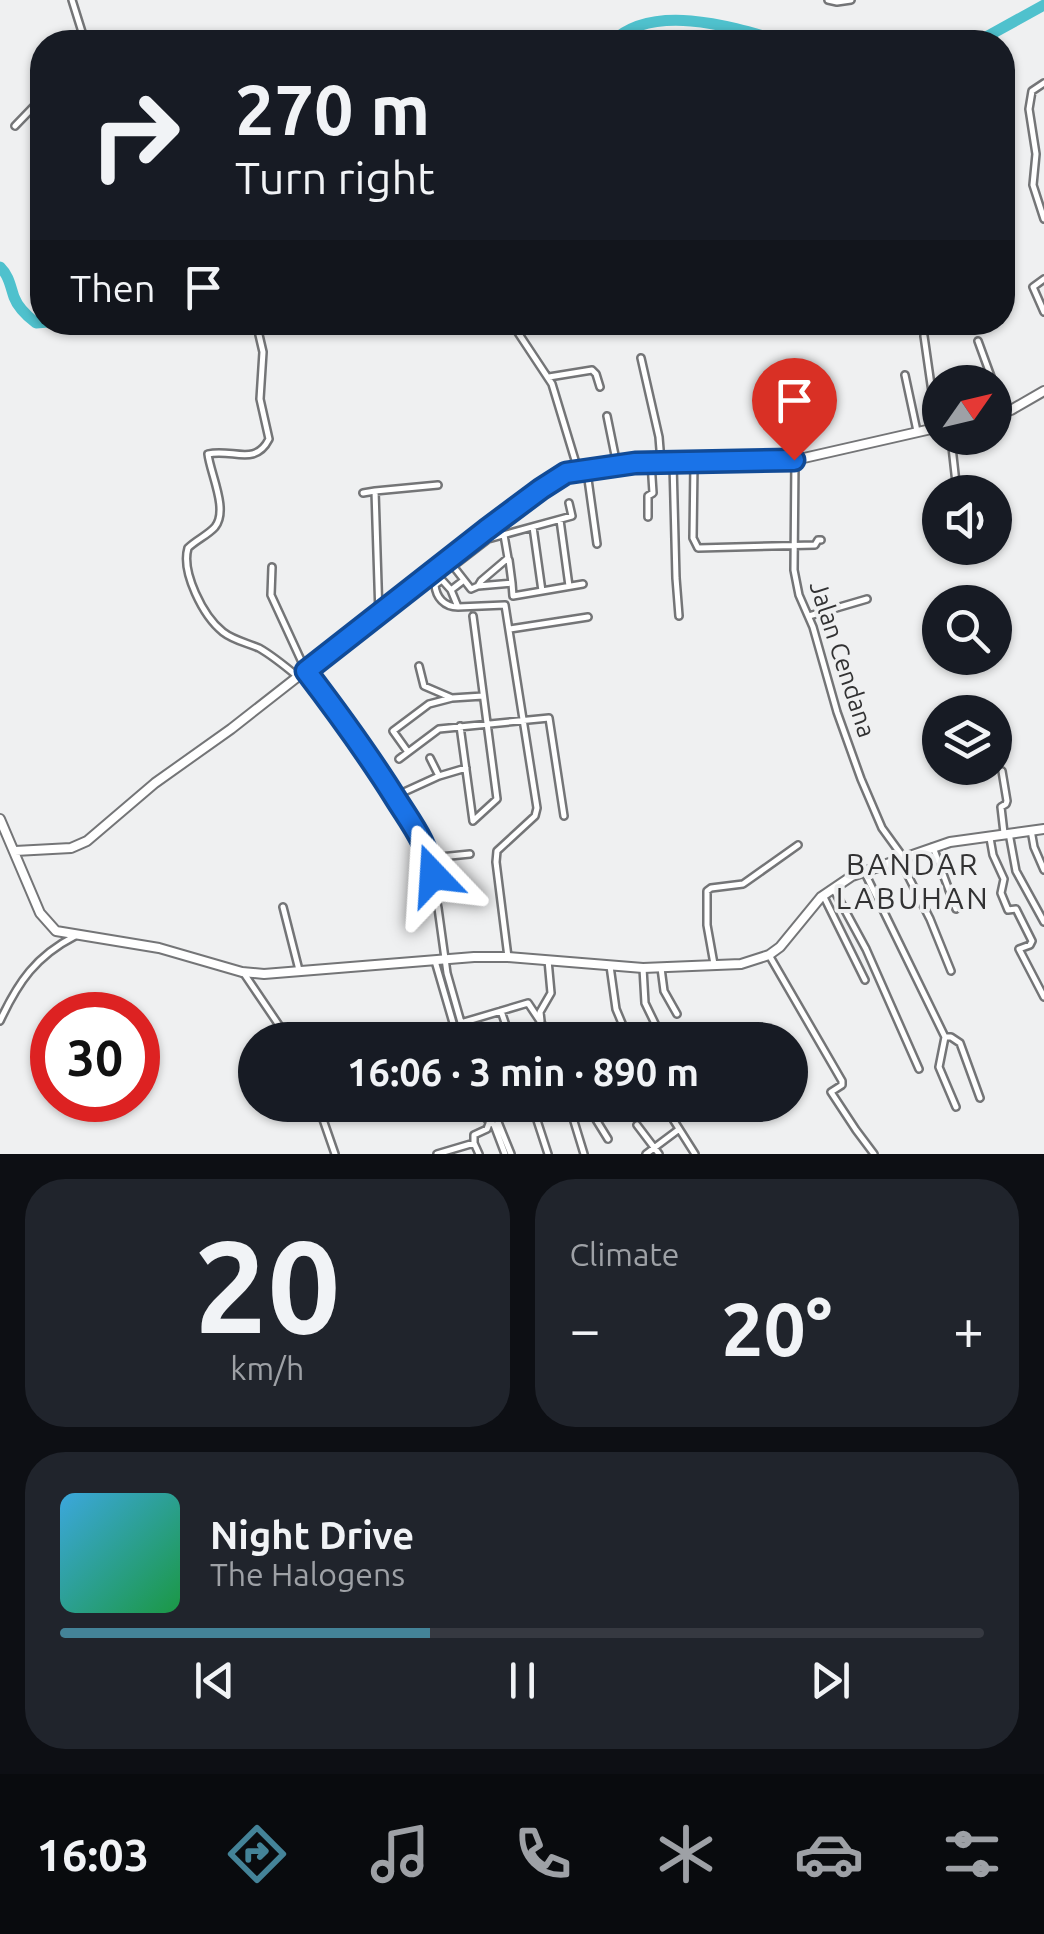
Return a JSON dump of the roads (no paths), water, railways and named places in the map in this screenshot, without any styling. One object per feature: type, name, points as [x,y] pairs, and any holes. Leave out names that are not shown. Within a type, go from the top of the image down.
[{"type":"main road","points":[[1012,407],[1044,392]]},
{"type":"main road","points":[[14,851],[71,848],[86,842],[156,783],[231,730],[557,478],[582,469],[656,462],[794,460],[922,431]]},
{"type":"main road","points":[[0,820],[42,918],[56,931],[159,948],[242,972],[264,974],[444,958],[508,957],[643,968],[741,964],[769,955],[832,887],[864,871],[934,847],[1044,829]]},
{"type":"street","points":[[72,0],[81,30]]},
{"type":"street","points":[[828,0],[852,0]]},
{"type":"street","points":[[1044,83],[1032,91],[1029,108],[1036,154],[1033,186],[1044,219]]},
{"type":"street","points":[[15,126],[30,110]]},
{"type":"street","points":[[1044,279],[1033,288],[1044,312]]},
{"type":"street","points":[[259,335],[263,352],[260,399],[268,443],[254,454],[208,454],[220,516],[216,526],[188,548],[186,570],[220,630],[301,674],[368,753],[417,830],[430,858],[448,990],[456,1022]]},
{"type":"street","points":[[520,335],[549,377],[557,396],[582,469],[597,544]]},
{"type":"street","points":[[924,336],[928,365]]},
{"type":"street","points":[[978,341],[987,365]]},
{"type":"street","points":[[642,358],[659,437],[648,517]]},
{"type":"street","points":[[549,377],[592,370],[600,387]]},
{"type":"street","points":[[905,376],[918,432]]},
{"type":"street","points":[[606,416],[617,465]]},
{"type":"street","points":[[694,460],[693,538],[698,548],[815,546],[821,540]]},
{"type":"street","name":"Jalan Cendana","points":[[794,460],[794,570],[799,595],[861,779],[882,828],[902,858],[951,971]]},
{"type":"street","points":[[674,462],[679,616]]},
{"type":"street","points":[[363,492],[438,485]]},
{"type":"street","points":[[375,492],[378,615]]},
{"type":"street","points":[[512,584],[471,589],[453,566],[488,540],[572,516],[569,503]]},
{"type":"street","points":[[560,520],[568,586]]},
{"type":"street","points":[[533,527],[542,590]]},
{"type":"street","points":[[504,535],[513,596],[584,584]]},
{"type":"street","points":[[478,586],[508,558]]},
{"type":"street","points":[[272,567],[272,599],[301,674]]},
{"type":"street","points":[[432,573],[451,590],[458,607]]},
{"type":"street","points":[[451,590],[464,580]]},
{"type":"street","points":[[438,582],[436,591],[444,604],[505,605],[510,628],[537,808],[535,816],[497,851],[508,957]]},
{"type":"street","points":[[809,616],[867,599]]},
{"type":"street","points":[[460,726],[473,822],[497,799],[473,616]]},
{"type":"street","points":[[510,628],[588,617]]},
{"type":"street","points":[[419,666],[429,704]]},
{"type":"street","points":[[424,686],[452,698]]},
{"type":"street","points":[[408,752],[393,731],[429,704],[483,696]]},
{"type":"street","points":[[399,759],[440,729],[549,718],[564,816]]},
{"type":"street","points":[[430,758],[438,776]]},
{"type":"street","points":[[404,792],[466,768]]},
{"type":"street","points":[[1004,785],[1006,804],[1000,807],[1016,871],[1044,922]]},
{"type":"street","points":[[1031,830],[1044,870]]},
{"type":"street","points":[[989,835],[1004,878],[1000,893],[1008,910],[1016,908],[1032,941],[1019,950],[1044,997]]},
{"type":"street","points":[[714,967],[707,891],[743,884],[798,845]]},
{"type":"street","points":[[934,847],[956,908]]},
{"type":"street","points":[[430,858],[470,854]]},
{"type":"street","points":[[864,871],[945,1037],[939,1065],[956,1107]]},
{"type":"street","points":[[832,887],[866,949],[919,1069]]},
{"type":"street","points":[[823,895],[865,980]]},
{"type":"street","points":[[283,906],[299,970]]},
{"type":"street","points":[[0,1021],[35,963],[77,934]]},
{"type":"street","points":[[769,955],[842,1082],[831,1092],[874,1154]]},
{"type":"street","points":[[434,959],[448,990]]},
{"type":"street","points":[[542,1022],[540,1012],[550,994],[548,960]]},
{"type":"street","points":[[610,966],[621,1022]]},
{"type":"street","points":[[643,968],[645,1003],[655,1022]]},
{"type":"street","points":[[661,968],[664,991],[677,1014]]},
{"type":"street","points":[[242,972],[276,1022]]},
{"type":"street","points":[[464,1022],[528,1003],[541,1022]]},
{"type":"street","points":[[502,1011],[505,1022]]},
{"type":"street","points":[[945,1037],[960,1043],[980,1098]]},
{"type":"street","points":[[324,1122],[336,1154]]},
{"type":"street","points":[[539,1122],[548,1154]]},
{"type":"street","points":[[574,1122],[584,1154]]},
{"type":"street","points":[[597,1122],[608,1140]]},
{"type":"street","points":[[674,1122],[696,1154]]},
{"type":"street","points":[[479,1154],[474,1135],[495,1123],[508,1154]]},
{"type":"street","points":[[637,1126],[657,1151]]},
{"type":"street","points":[[646,1154],[657,1151],[678,1130]]},
{"type":"street","points":[[437,1154],[474,1143]]},
{"type":"waterway","points":[[999,30],[1044,5]]},
{"type":"waterway","points":[[629,30],[672,20],[743,30]]},
{"type":"waterway","points":[[0,267],[16,301],[30,318]]},
{"type":"district","name":"BANDAR LABUHAN","points":[[913,882]]}]
